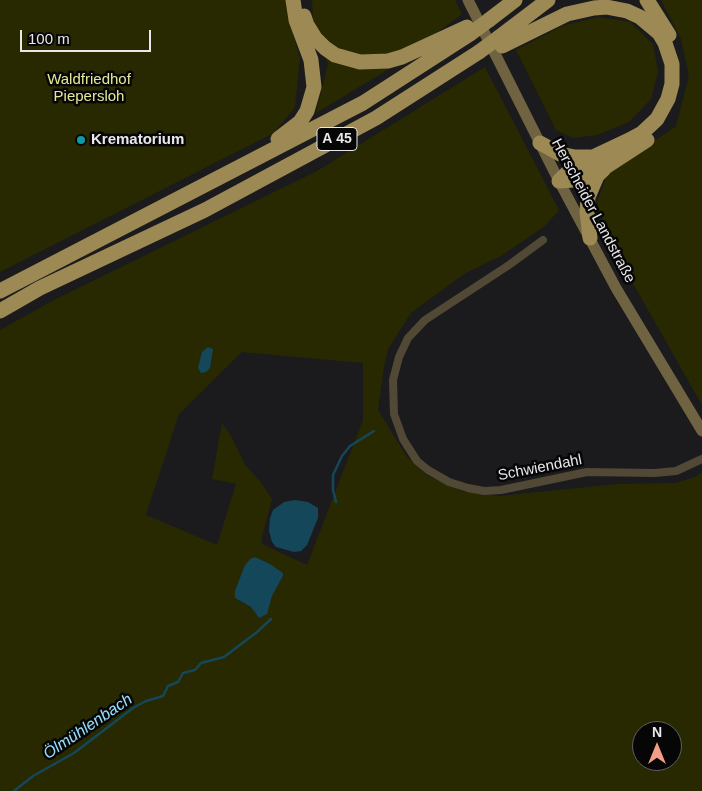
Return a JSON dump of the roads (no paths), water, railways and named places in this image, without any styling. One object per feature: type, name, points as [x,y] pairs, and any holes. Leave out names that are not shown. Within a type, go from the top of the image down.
[{"type":"highway","points":[[233,170],[291,130],[300,122],[307,111],[314,87],[313,74],[311,60],[296,20],[293,0]]},
{"type":"highway","points":[[301,0],[307,25],[325,48],[335,55],[360,62],[388,61],[402,57],[468,30],[509,4]]},
{"type":"highway","name":"A 45","points":[[0,311],[40,288],[205,210],[376,118],[464,62],[500,42],[548,0]]},
{"type":"highway","points":[[559,181],[574,180],[604,168],[657,132],[672,112],[680,87],[678,53],[647,0]]},
{"type":"highway","points":[[500,42],[567,14],[594,8],[616,8],[640,17],[658,34],[669,54],[673,73],[671,92],[664,109],[657,119],[642,132],[574,166],[559,181]]},
{"type":"highway","name":"A 45","points":[[0,291],[363,103],[468,30]]},
{"type":"highway","points":[[540,143],[560,154],[575,157],[593,157]]},
{"type":"highway","points":[[590,238],[587,212],[588,197],[597,176],[604,168]]},
{"type":"main road","name":"Herscheider Landstraße","points":[[468,0],[559,181],[621,296],[702,431]]},
{"type":"street","name":"Schwiendahl","points":[[542,240],[510,265],[425,320],[408,338],[399,356],[393,380],[394,414],[403,439],[417,461],[449,482],[484,491],[501,490],[587,472],[655,473],[676,471],[702,458]]},
{"type":"water","points":[[208,347],[213,349],[210,368],[206,372],[201,373],[198,368],[202,352]]},
{"type":"water","points":[[295,500],[308,502],[318,508],[318,518],[307,545],[301,551],[294,552],[276,547],[272,542],[269,531],[273,510],[284,502]]},
{"type":"water","points":[[255,557],[283,573],[272,596],[267,614],[259,618],[251,607],[235,598],[235,591],[244,567],[250,559]]},
{"type":"waterway","name":"Ölmühlenbach","points":[[336,502],[333,490],[333,475],[342,456],[350,446],[374,431]]},
{"type":"waterway","name":"Ölmühlenbach","points":[[14,791],[33,776],[74,753],[133,708],[146,701],[163,696],[168,686],[178,682],[183,673],[195,670],[201,663],[224,657],[271,619]]},
{"type":"place","name":"Krematorium","points":[[81,140]]},
{"type":"park label","name":"Waldfriedhof Piepersloh","points":[[89,88]]}]
